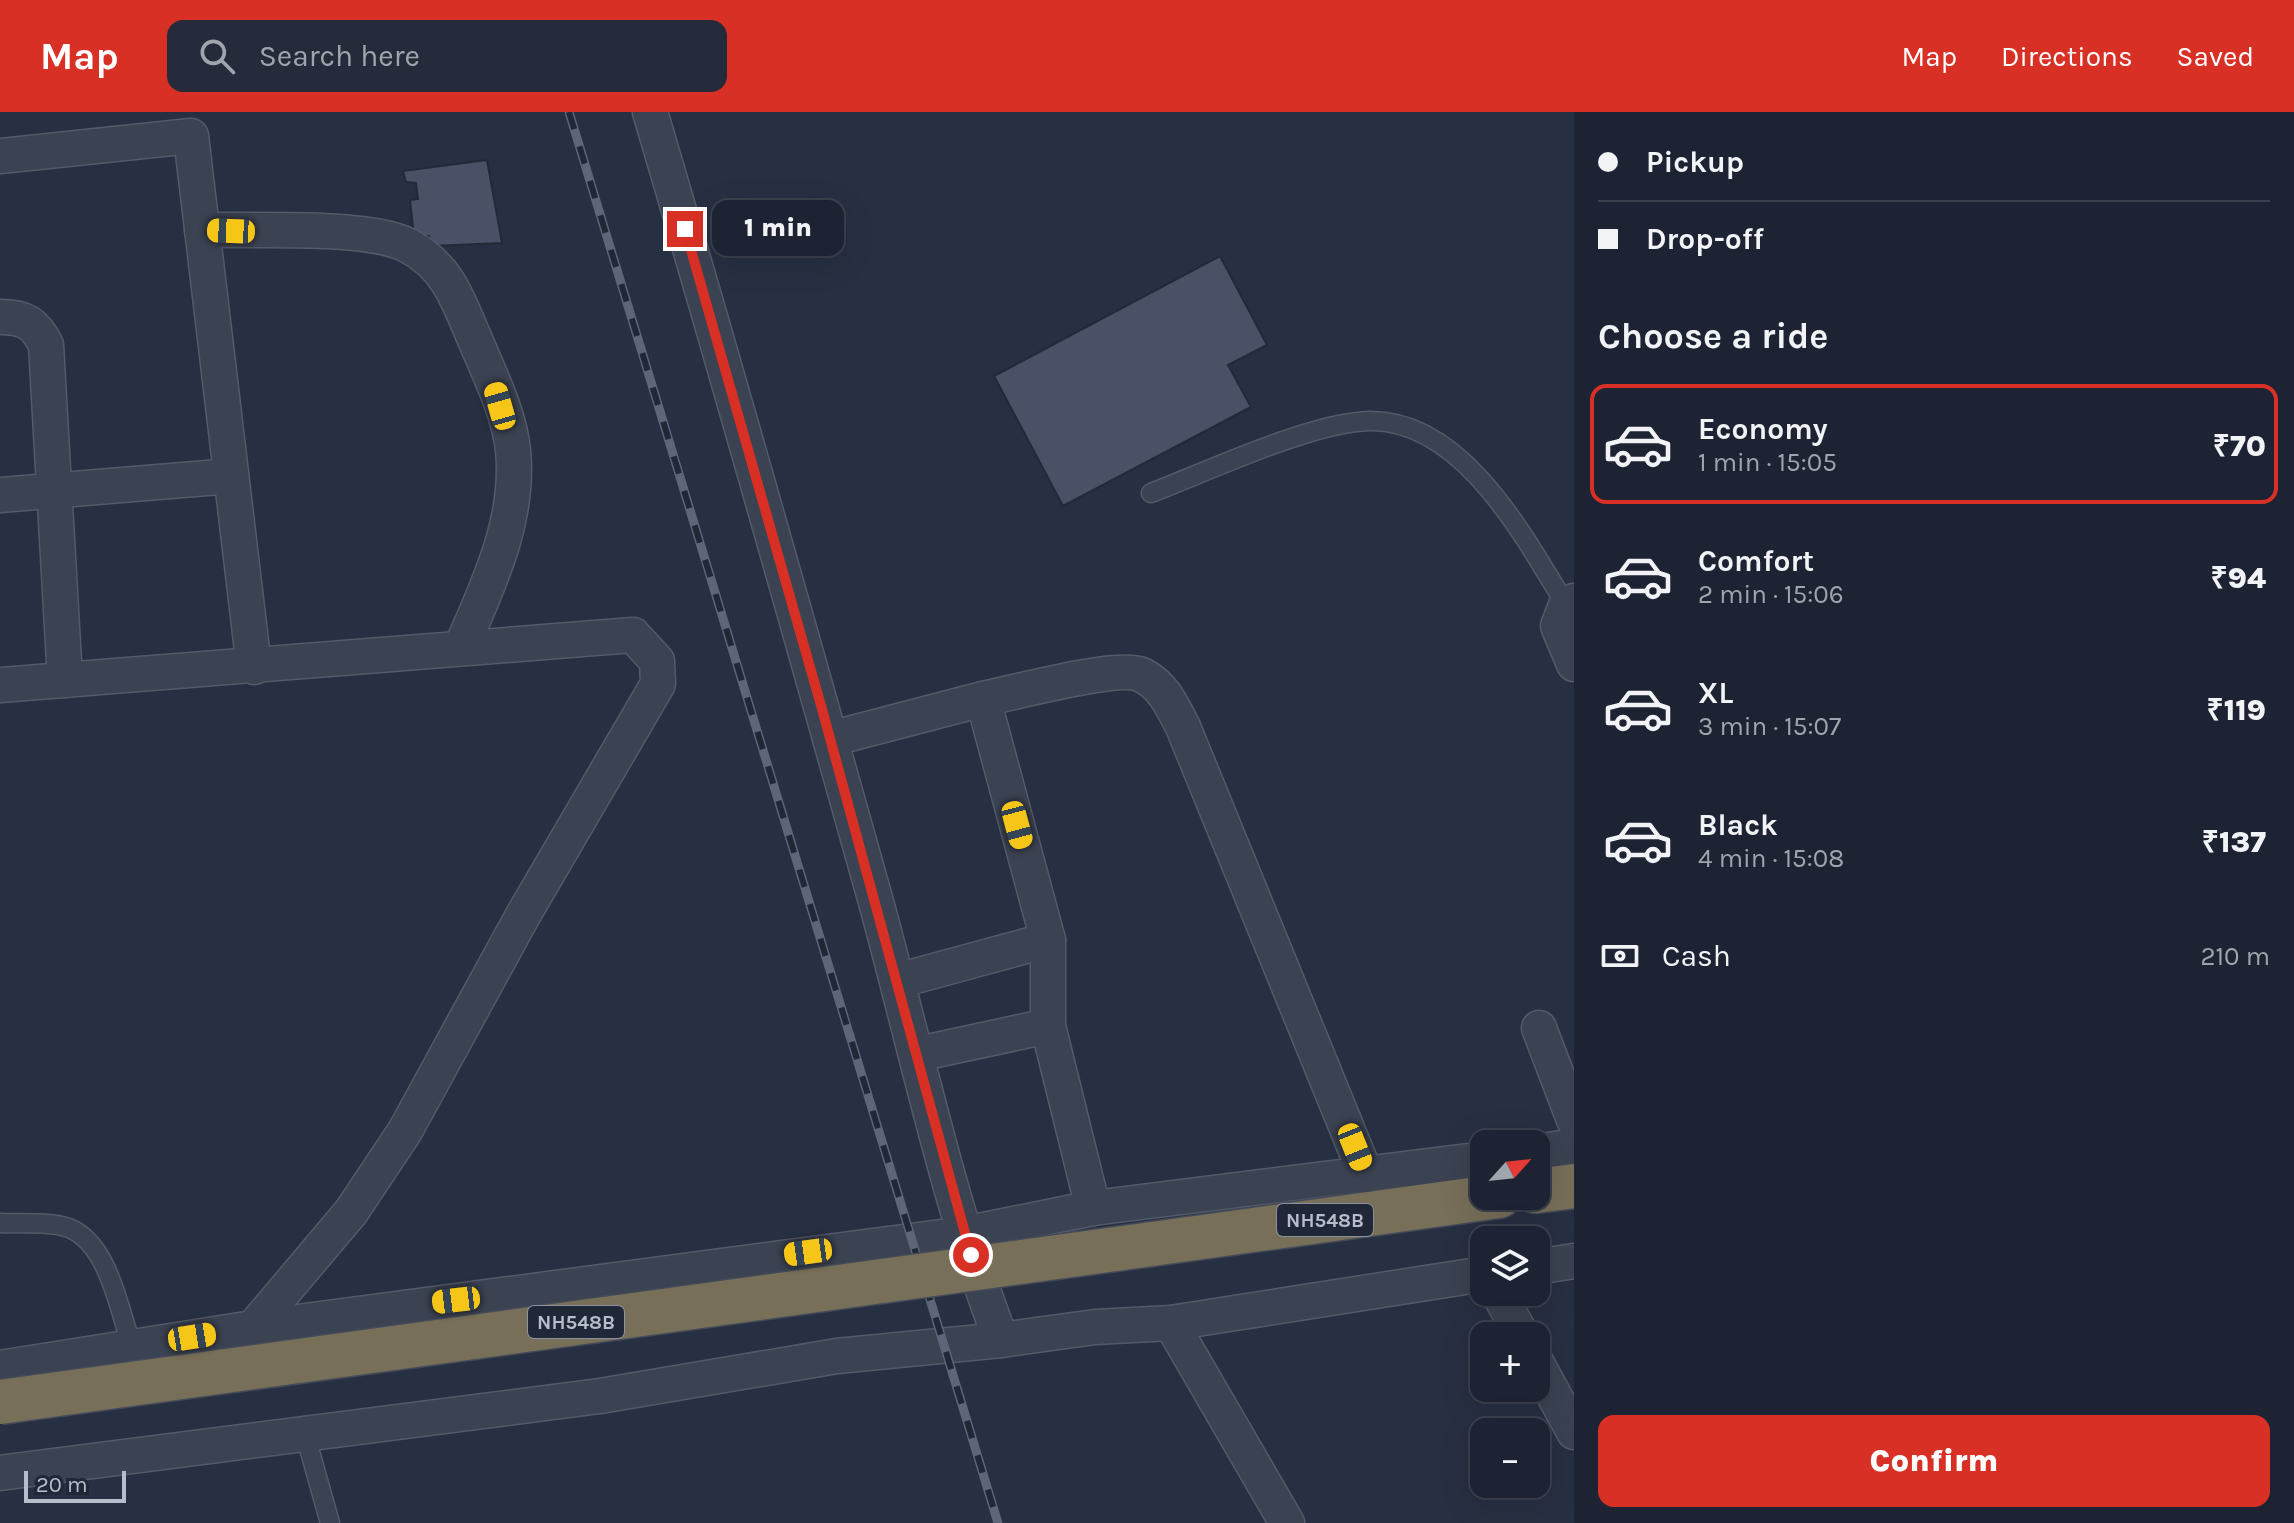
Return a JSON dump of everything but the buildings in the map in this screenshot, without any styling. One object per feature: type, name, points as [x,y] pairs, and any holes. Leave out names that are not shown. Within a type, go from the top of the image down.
[{"type":"highway","points":[[1550,1189],[1574,1186]]},
{"type":"highway","name":"NH548B","points":[[0,1402],[1470,1200]]},
{"type":"street","points":[[650,112],[830,739],[918,1054],[964,1234],[1001,1340]]},
{"type":"street","points":[[0,156],[190,124],[254,667]]},
{"type":"street","points":[[202,230],[376,235],[407,245],[441,269],[494,384],[513,450],[511,509],[499,558],[461,648]]},
{"type":"street","points":[[0,317],[19,317],[36,326],[46,345],[65,680]]},
{"type":"street","points":[[0,495],[231,476]]},
{"type":"street","points":[[1570,603],[1558,626],[1574,664]]},
{"type":"street","points":[[0,685],[633,635],[657,661],[658,684],[522,917],[405,1131],[351,1212],[253,1328]]},
{"type":"street","points":[[830,739],[983,699],[1107,674],[1139,673],[1163,690],[1183,727],[1366,1175]]},
{"type":"street","points":[[983,699],[1048,940],[1048,1026],[1093,1208]]},
{"type":"street","points":[[897,981],[1048,940]]},
{"type":"street","points":[[918,1054],[1048,1026]]},
{"type":"street","points":[[1539,1028],[1574,1120]]},
{"type":"street","points":[[1550,1150],[1574,1146]]},
{"type":"street","points":[[0,1368],[253,1328],[964,1234],[1093,1208],[1470,1161]]},
{"type":"street","points":[[1550,1265],[1574,1261]]},
{"type":"street","points":[[0,1473],[600,1396],[837,1356],[1001,1340],[1095,1327],[1171,1323],[1470,1276]]},
{"type":"street","points":[[1171,1323],[1287,1523]]},
{"type":"street","points":[[1550,1388],[1574,1432]]},
{"type":"lane","points":[[1151,493],[1328,427],[1371,421],[1409,427],[1454,453],[1491,491],[1570,603]]},
{"type":"lane","points":[[0,1223],[67,1227],[81,1236],[100,1256],[132,1347]]},
{"type":"lane","points":[[305,1434],[330,1523]]},
{"type":"railway","points":[[569,112],[998,1523]]},
{"type":"route","points":[[685,229],[822,709],[971,1255]]}]
